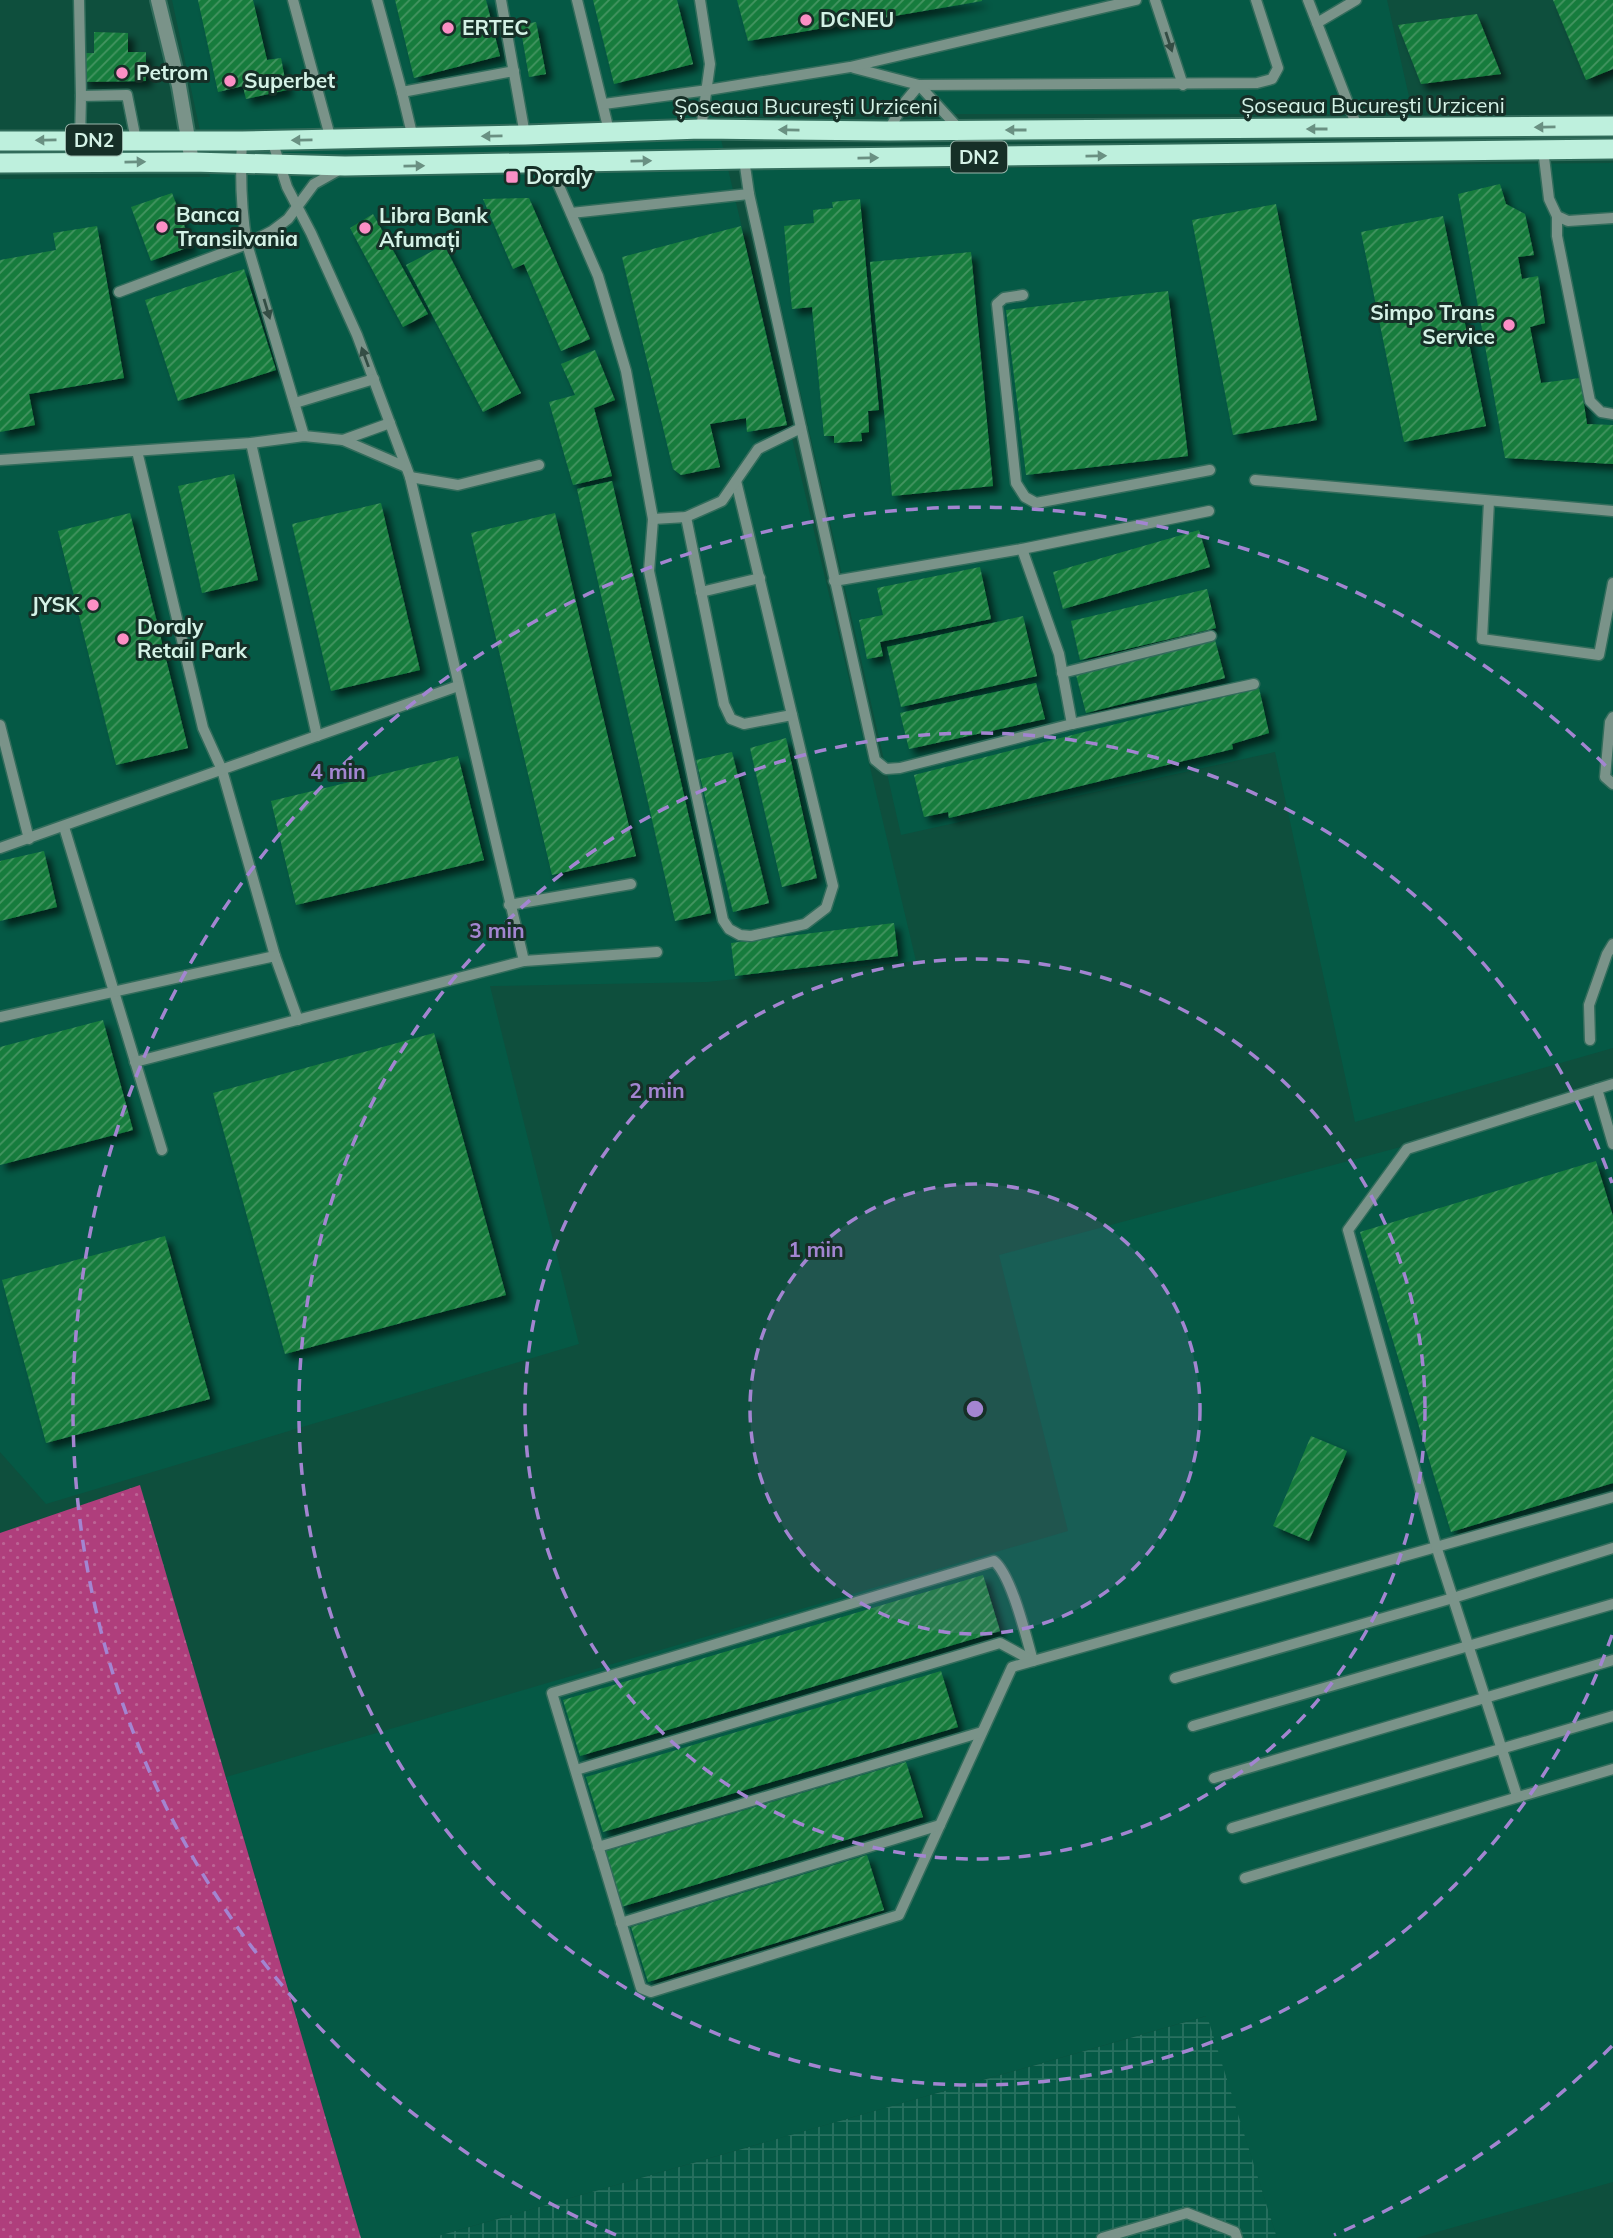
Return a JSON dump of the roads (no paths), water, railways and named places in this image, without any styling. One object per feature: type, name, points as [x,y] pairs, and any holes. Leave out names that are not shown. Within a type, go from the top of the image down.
[{"type":"highway","name":"Șoseaua București Urziceni","points":[[0,141],[331,140],[701,129],[888,131],[1613,126]]},
{"type":"highway","name":"Șoseaua București Urziceni","points":[[0,163],[192,162],[345,166],[1613,149]]},
{"type":"street","points":[[159,0],[179,86],[192,162]]},
{"type":"lane","points":[[79,0],[80,140]]},
{"type":"lane","points":[[293,0],[331,140]]},
{"type":"lane","points":[[377,0],[413,138]]},
{"type":"lane","points":[[501,0],[526,135]]},
{"type":"lane","points":[[577,0],[609,131]]},
{"type":"lane","points":[[700,0],[710,64],[701,129]]},
{"type":"lane","points":[[604,104],[850,67],[1136,0]]},
{"type":"lane","points":[[1155,0],[1183,85]]},
{"type":"lane","points":[[850,67],[919,85],[1257,83],[1272,79],[1278,68],[1256,0]]},
{"type":"lane","points":[[1308,0],[1358,129]]},
{"type":"lane","points":[[1317,23],[1356,0]]},
{"type":"lane","points":[[402,92],[514,71]]},
{"type":"lane","points":[[919,85],[960,130]]},
{"type":"lane","points":[[888,131],[905,102],[919,85]]},
{"type":"lane","points":[[81,96],[127,96],[136,140]]},
{"type":"lane","points":[[272,140],[279,166],[357,335],[408,472],[524,961]]},
{"type":"lane","points":[[242,141],[242,213],[247,244],[304,436]]},
{"type":"lane","points":[[1543,149],[1549,199],[1557,216],[1557,236],[1590,401],[1601,412],[1613,414]]},
{"type":"lane","points":[[744,159],[748,194],[875,760],[886,769],[900,768],[1072,724],[1254,684]]},
{"type":"lane","points":[[549,163],[598,276],[626,371],[653,519],[649,571],[723,920],[729,929],[740,935],[751,936],[805,924],[826,908],[833,886],[736,481]]},
{"type":"lane","points":[[119,292],[247,244],[272,231],[288,219],[314,184],[345,166]]},
{"type":"lane","points":[[571,213],[748,194]]},
{"type":"lane","points":[[1557,216],[1568,221],[1613,218]]},
{"type":"lane","points":[[1023,295],[1004,298],[997,304],[1016,483],[1025,497],[1036,503],[1210,470]]},
{"type":"lane","points":[[295,403],[374,379]]},
{"type":"lane","points":[[343,440],[390,423]]},
{"type":"lane","points":[[653,519],[685,517],[722,501],[758,449],[801,428]]},
{"type":"lane","points":[[0,460],[251,443],[304,436],[343,440],[408,472],[458,485],[539,465]]},
{"type":"lane","points":[[251,443],[317,736]]},
{"type":"lane","points":[[137,451],[203,728],[222,771],[275,956],[298,1020]]},
{"type":"lane","points":[[1255,481],[1613,511]]},
{"type":"lane","points":[[1489,501],[1482,639],[1599,655],[1613,583]]},
{"type":"lane","points":[[834,582],[1022,549],[1209,511]]},
{"type":"lane","points":[[685,517],[724,704],[732,719],[744,724],[792,715]]},
{"type":"lane","points":[[1022,549],[1059,654],[1072,724]]},
{"type":"lane","points":[[701,592],[760,578]]},
{"type":"lane","points":[[1062,673],[1211,636]]},
{"type":"lane","points":[[0,848],[458,686]]},
{"type":"lane","points":[[1613,717],[1609,722],[1605,777],[1613,784]]},
{"type":"lane","points":[[0,725],[29,839]]},
{"type":"lane","points":[[64,827],[162,1150]]},
{"type":"lane","points":[[509,905],[631,884]]},
{"type":"lane","points":[[1590,1040],[1589,1004],[1613,944]]},
{"type":"lane","points":[[135,1062],[524,961],[657,952]]},
{"type":"lane","points":[[0,1017],[275,956]]},
{"type":"lane","points":[[1517,1796],[1437,1549],[1348,1230],[1407,1149],[1613,1084]]},
{"type":"lane","points":[[1597,1089],[1613,1144]]},
{"type":"lane","points":[[1033,1661],[1012,1594],[1000,1566],[993,1561],[552,1693],[640,1988],[651,1992],[899,1915],[1012,1667],[1437,1549],[1613,1497]]},
{"type":"lane","points":[[1175,1678],[1452,1598],[1613,1548]]},
{"type":"lane","points":[[1193,1726],[1613,1604]]},
{"type":"lane","points":[[576,1770],[1000,1643],[1033,1661]]},
{"type":"lane","points":[[1214,1777],[1613,1660]]},
{"type":"lane","points":[[1232,1828],[1613,1716]]},
{"type":"lane","points":[[598,1847],[982,1732]]},
{"type":"lane","points":[[1245,1878],[1613,1769]]},
{"type":"lane","points":[[621,1923],[940,1825]]},
{"type":"lane","points":[[1102,2238],[1187,2213],[1236,2232],[1237,2238]]},
{"type":"place","name":"DCNEU","points":[[806,20]]},
{"type":"place","name":"ERTEC","points":[[448,28]]},
{"type":"place","name":"Petrom","points":[[122,73]]},
{"type":"place","name":"Superbet","points":[[230,81]]},
{"type":"place","name":"Doraly","points":[[512,177]]},
{"type":"place","name":"Banca Transilvania","points":[[162,227]]},
{"type":"place","name":"Libra Bank Afumați","points":[[365,228]]},
{"type":"place","name":"Simpo Trans Service","points":[[1509,325]]},
{"type":"place","name":"JYSK","points":[[93,605]]},
{"type":"place","name":"Doraly Retail Park","points":[[123,639]]}]
